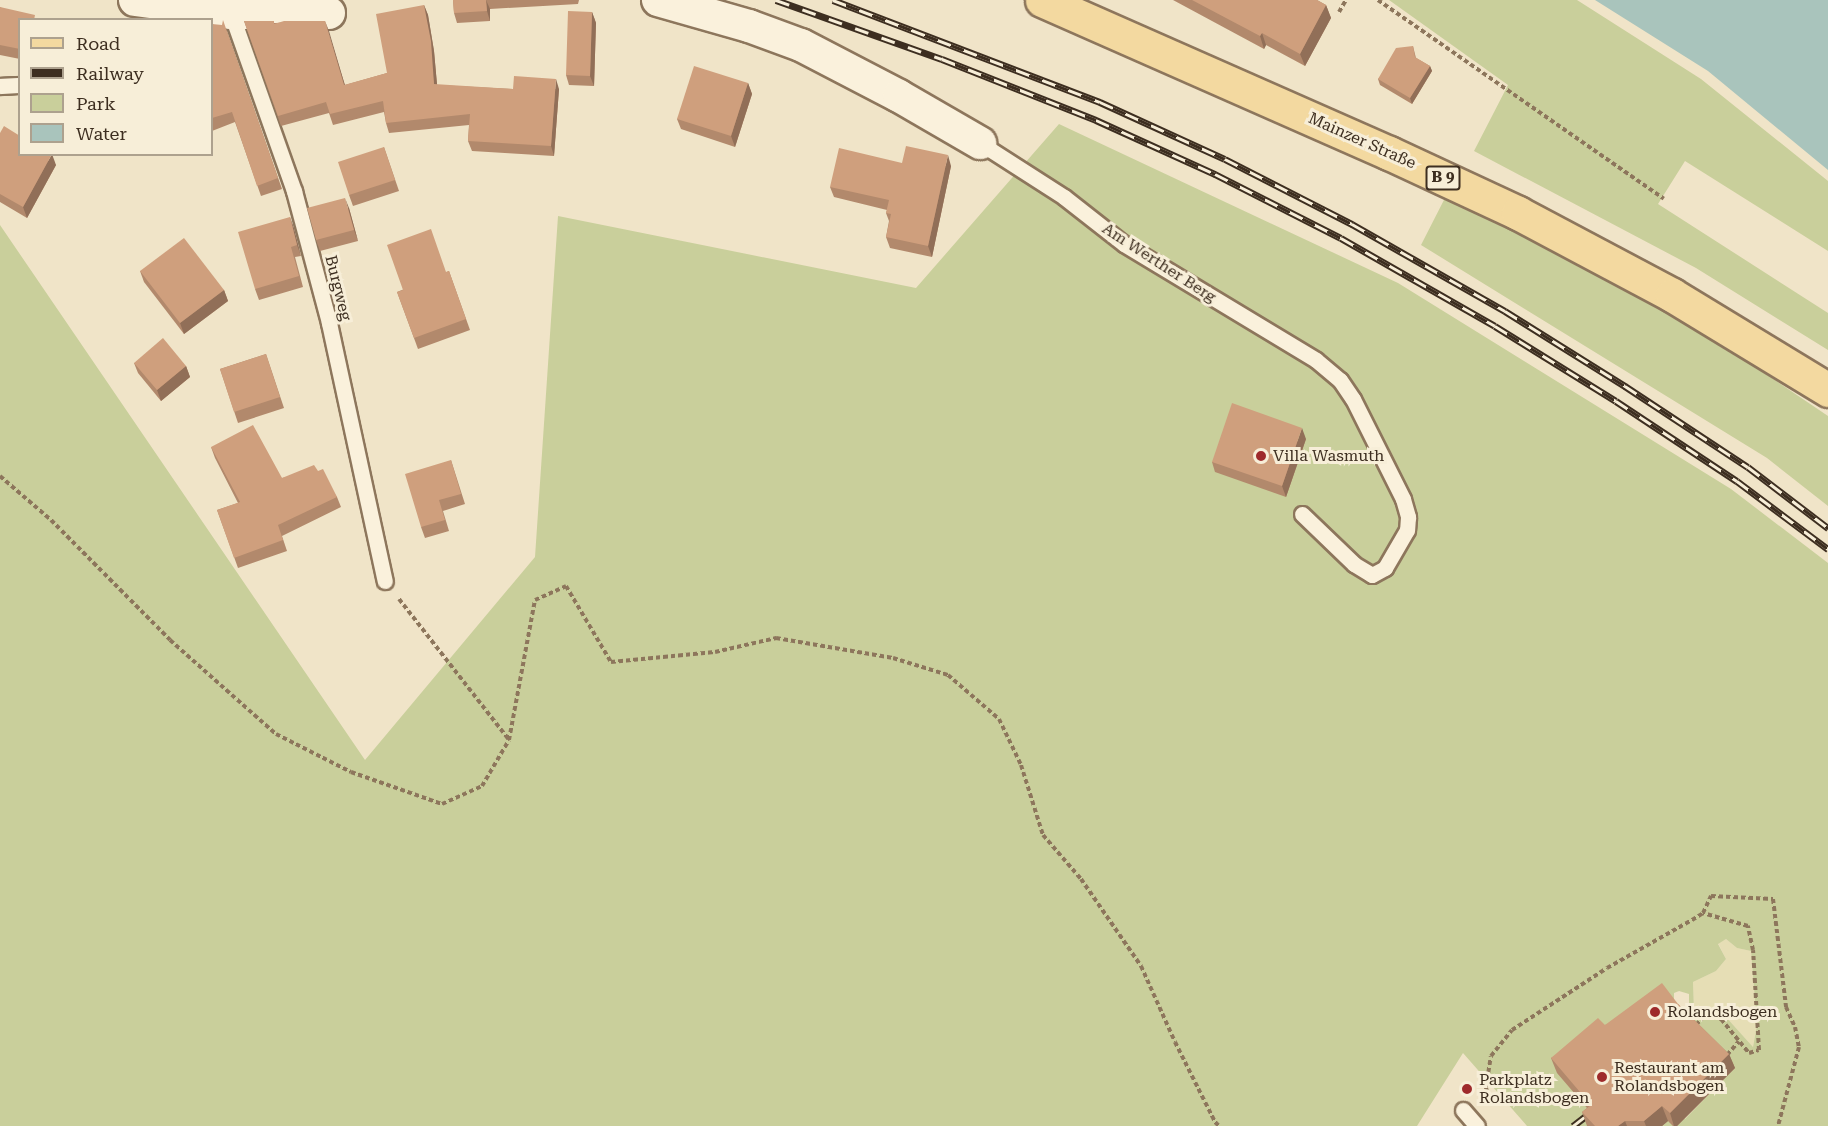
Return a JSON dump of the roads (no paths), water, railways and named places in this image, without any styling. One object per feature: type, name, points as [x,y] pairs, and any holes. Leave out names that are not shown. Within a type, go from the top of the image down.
[{"type":"main road","name":"Mainzer Straße","points":[[1042,0],[1368,143],[1518,213],[1672,295],[1828,390]]},
{"type":"street","name":"Am Werther Berg","points":[[658,0],[749,26],[801,45],[899,96],[980,143]]},
{"type":"street","points":[[146,6],[217,11],[329,13]]},
{"type":"lane","name":"Burgweg","points":[[217,11],[297,202],[329,323],[385,581]]},
{"type":"lane","points":[[0,86],[18,85]]},
{"type":"lane","name":"Am Werther Berg","points":[[980,143],[1064,197],[1124,244],[1316,360],[1340,380],[1353,399],[1403,499],[1408,517],[1407,530],[1385,568],[1371,575],[1354,564],[1302,514]]},
{"type":"lane","points":[[1463,1110],[1477,1126]]},
{"type":"water","points":[[1595,0],[1828,0],[1828,170],[1708,71]]},
{"type":"railway","points":[[776,0],[942,59],[1096,120],[1215,174],[1341,238],[1495,326],[1616,401],[1737,481],[1828,549]]},
{"type":"railway","points":[[833,0],[1100,102],[1225,159],[1352,224],[1505,311],[1625,386],[1748,467],[1828,528]]},
{"type":"railway","points":[[1573,1126],[1587,1115]]},
{"type":"place","name":"Villa Wasmuth","points":[[1261,456]]},
{"type":"place","name":"Rolandsbogen","points":[[1655,1012]]},
{"type":"place","name":"Restaurant am Rolandsbogen","points":[[1602,1077]]},
{"type":"place","name":"Parkplatz Rolandsbogen","points":[[1467,1089]]}]
